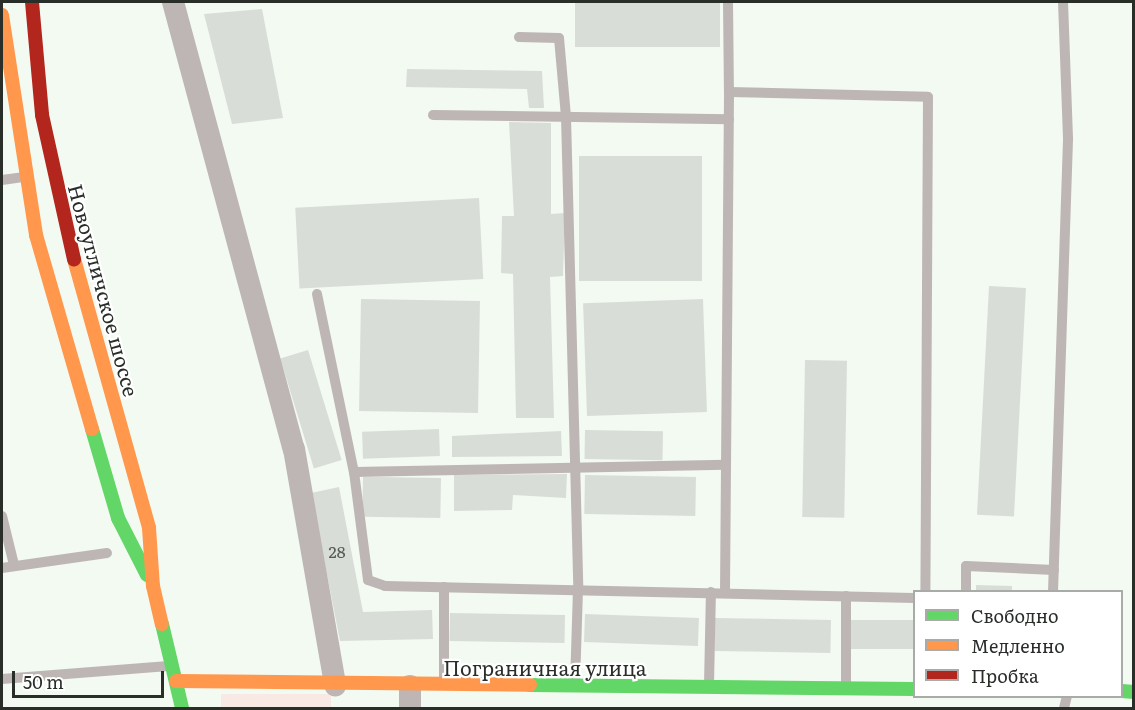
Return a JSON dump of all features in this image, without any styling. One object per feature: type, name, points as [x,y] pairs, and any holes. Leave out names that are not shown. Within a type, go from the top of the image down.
[{"type":"main road","name":"Новоугличское шоссе","points":[[32,2],[42,115],[64,228],[148,528],[153,586],[182,708]]},
{"type":"main road","name":"Новоугличское шоссе","points":[[2,15],[24,177],[118,518],[153,586]]},
{"type":"main road","name":"Пограничная улица","points":[[176,681],[335,685],[410,697],[444,686],[913,689]]},
{"type":"street","points":[[173,2],[294,449],[335,685]]},
{"type":"lane","points":[[725,592],[728,2]]},
{"type":"lane","points":[[1053,590],[1068,150],[1062,2]]},
{"type":"lane","points":[[519,37],[559,38],[566,117],[578,589],[575,686]]},
{"type":"lane","points":[[729,93],[928,97],[925,590]]},
{"type":"lane","points":[[433,115],[729,119]]},
{"type":"lane","points":[[2,180],[24,177]]},
{"type":"lane","points":[[317,294],[354,472],[368,580],[385,586],[913,598]]},
{"type":"lane","points":[[354,472],[575,466],[726,465]]},
{"type":"lane","points":[[2,516],[14,566]]},
{"type":"lane","points":[[2,568],[107,553]]},
{"type":"lane","points":[[966,590],[966,566],[1054,570]]},
{"type":"lane","points":[[444,587],[444,686]]},
{"type":"lane","points":[[709,687],[711,592]]},
{"type":"lane","points":[[846,596],[846,689]]},
{"type":"lane","points":[[2,679],[172,665]]},
{"type":"shaded area","points":[[221,694],[331,694],[331,708],[221,708]]},
{"type":"building","points":[[575,2],[720,2],[720,47],[575,47]]},
{"type":"building","points":[[262,9],[283,118],[232,124],[204,14]]},
{"type":"building","points":[[407,69],[542,71],[544,108],[529,108],[527,89],[406,87]]},
{"type":"building","points":[[509,122],[551,123],[551,214],[565,213],[563,276],[550,277],[554,418],[516,418],[513,274],[501,273],[502,216],[514,216]]},
{"type":"building","points":[[579,156],[702,156],[702,281],[579,281]]},
{"type":"building","points":[[479,198],[483,279],[299,289],[295,208]]},
{"type":"building","points":[[989,286],[1026,288],[1014,517],[977,515]]},
{"type":"building","points":[[361,299],[480,301],[478,413],[359,411]]},
{"type":"building","points":[[703,299],[707,412],[587,416],[583,303]]},
{"type":"building","points":[[308,350],[342,460],[314,468],[280,358]]},
{"type":"building","points":[[805,360],[847,361],[844,518],[802,517]]},
{"type":"building","points":[[439,429],[440,456],[363,459],[362,432]]},
{"type":"building","points":[[585,430],[663,431],[662,460],[584,459]]},
{"type":"building","points":[[561,431],[562,456],[452,457],[452,436]]},
{"type":"building","points":[[567,474],[566,498],[513,495],[512,510],[454,511],[454,475]]},
{"type":"building","points":[[585,475],[696,477],[695,516],[584,514]]},
{"type":"building","points":[[363,477],[441,478],[440,518],[362,517]]},
{"type":"building","points":[[339,487],[363,612],[432,610],[433,639],[340,641],[311,493]]},
{"type":"building","points":[[976,585],[1012,586],[1012,590],[976,590]]},
{"type":"building","points":[[450,613],[565,615],[564,643],[450,641]]},
{"type":"building","points":[[585,614],[699,618],[698,646],[584,642]]},
{"type":"building","points":[[715,618],[831,620],[830,653],[714,651]]},
{"type":"building","points":[[851,620],[913,620],[913,649],[851,649]]},
{"type":"traffic: fast","points":[[92,429],[118,518],[147,575]]},
{"type":"traffic: fast","points":[[162,624],[182,708]]},
{"type":"traffic: fast","points":[[530,685],[913,689]]},
{"type":"traffic: fast","points":[[1123,691],[1134,692]]},
{"type":"traffic: slow","points":[[2,15],[36,235],[92,429]]},
{"type":"traffic: slow","points":[[74,259],[149,528],[153,586],[162,624]]},
{"type":"traffic: slow","points":[[176,681],[530,685]]},
{"type":"traffic: jam","points":[[32,2],[42,115],[74,259]]}]
